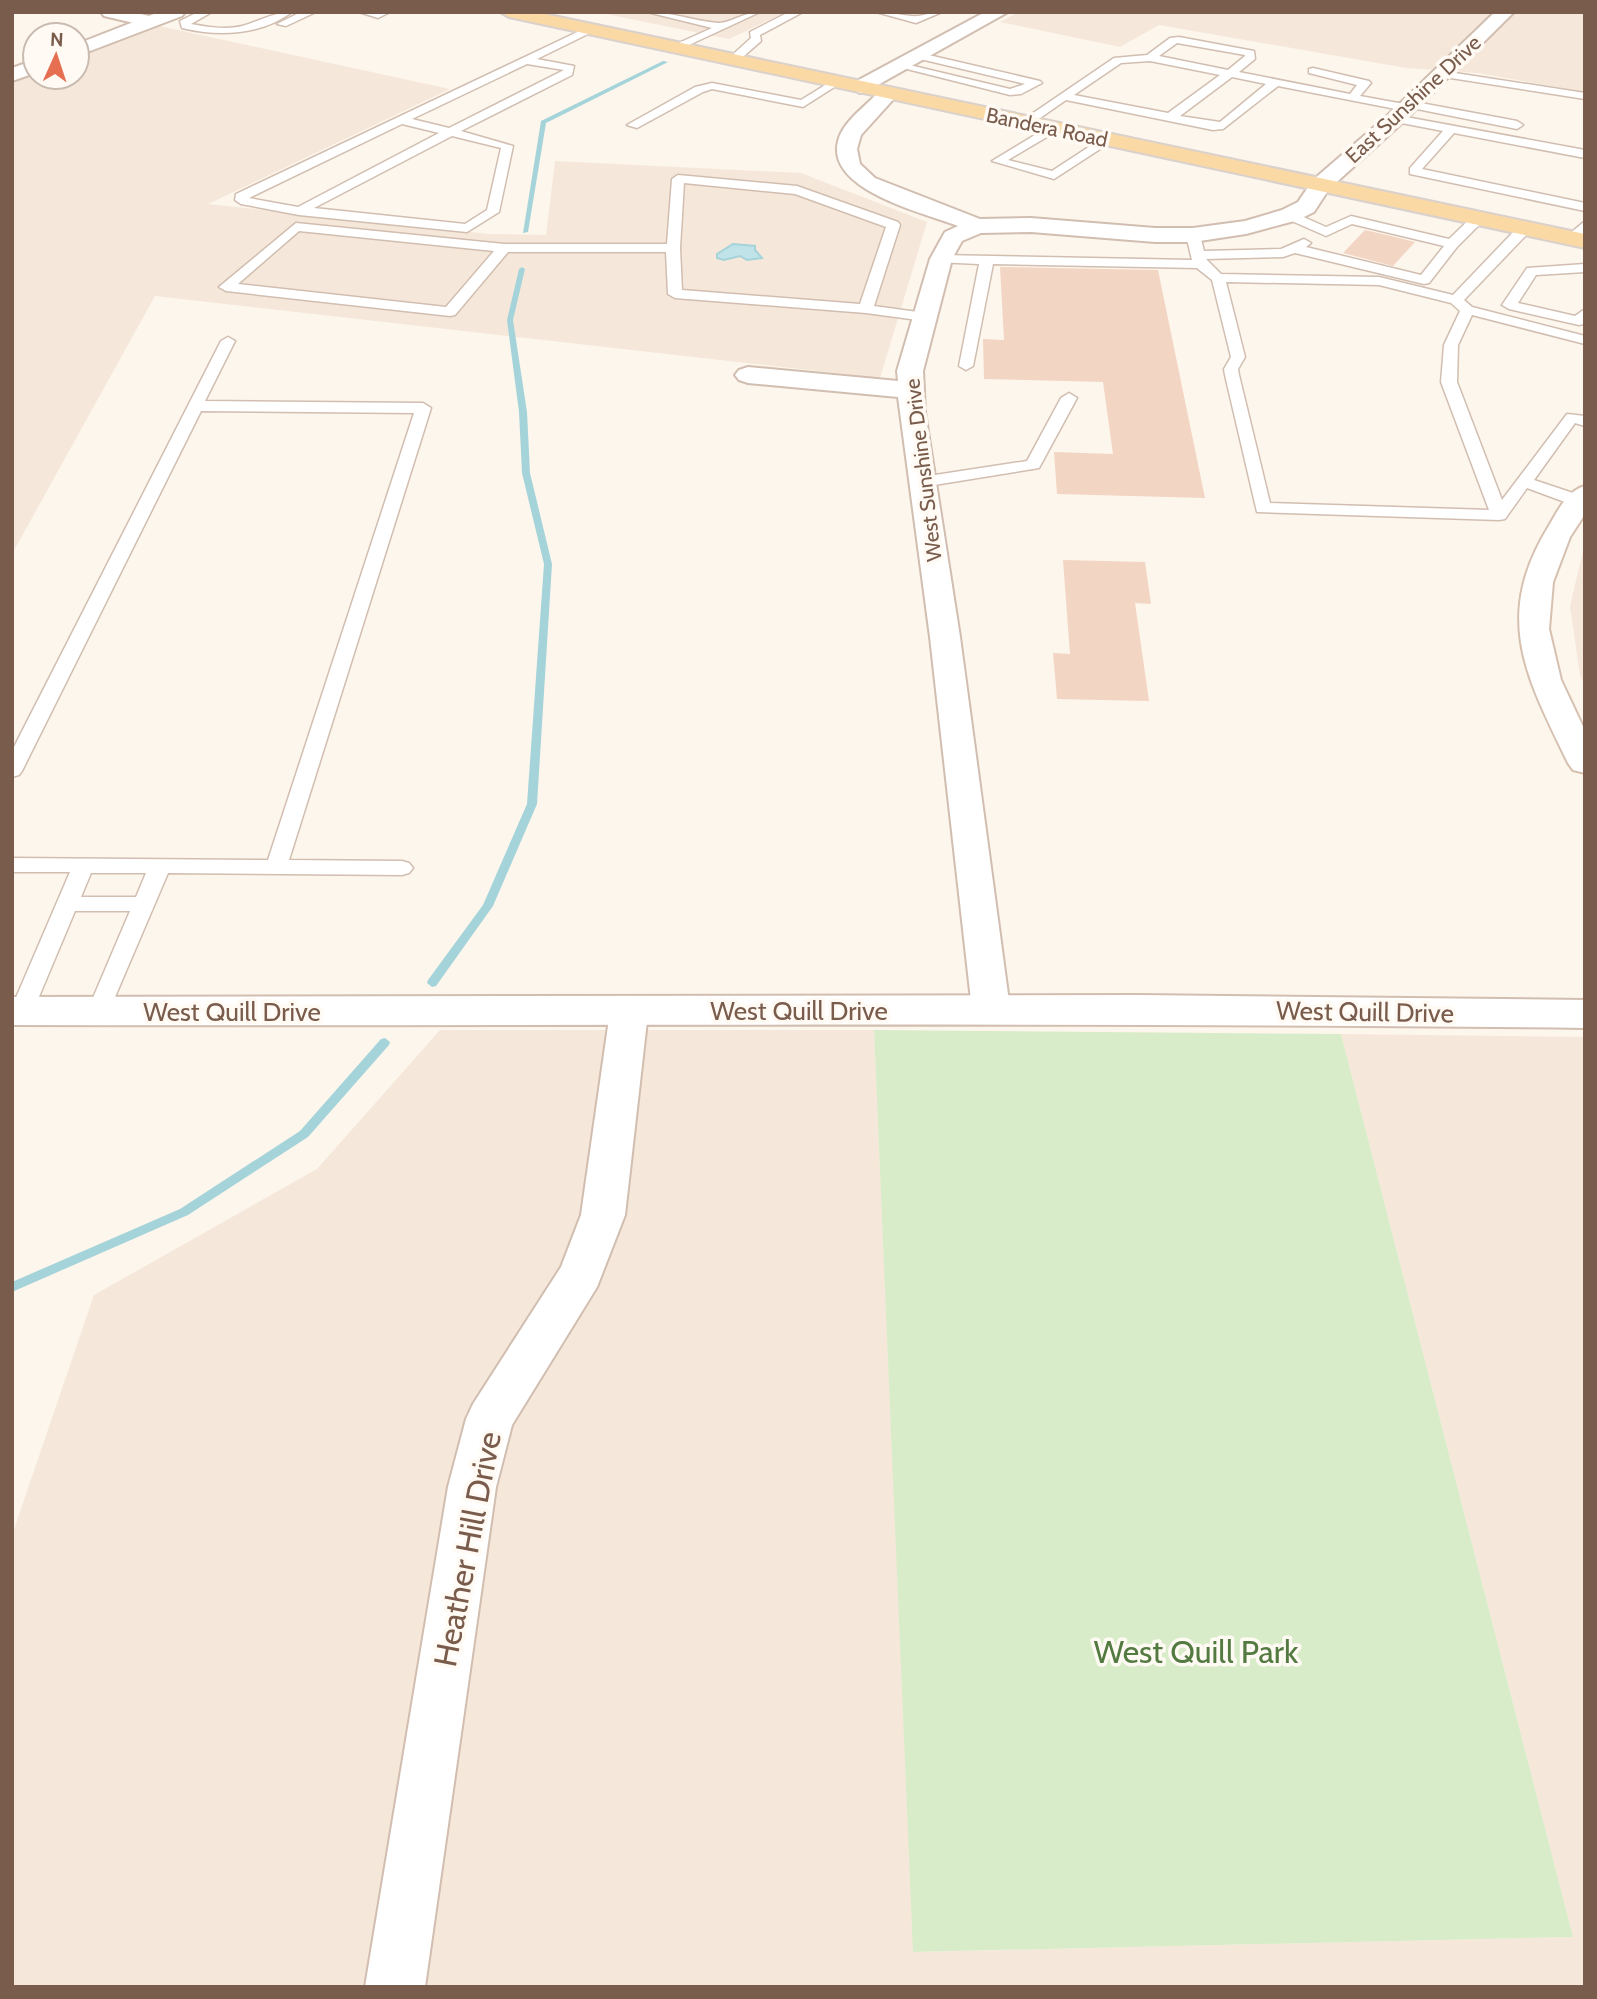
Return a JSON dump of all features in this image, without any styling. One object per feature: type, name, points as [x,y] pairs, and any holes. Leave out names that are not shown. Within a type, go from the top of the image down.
[{"type":"main road","name":"Bandera Road","points":[[509,12],[1525,228],[1581,235]]},
{"type":"street","points":[[110,12],[151,22]]},
{"type":"street","points":[[91,45],[176,12]]},
{"type":"street","points":[[860,87],[998,12]]},
{"type":"street","name":"East Sunshine Drive","points":[[1321,185],[1404,110],[1505,12]]},
{"type":"street","points":[[889,93],[851,133],[848,149],[850,166],[858,177],[876,187],[977,226],[1031,225],[1154,235],[1197,251],[1247,227],[1290,215],[1306,207],[1321,185]]},
{"type":"street","name":"West Sunshine Drive","points":[[977,226],[953,237],[941,259],[910,371],[991,1009]]},
{"type":"street","points":[[748,375],[911,390]]},
{"type":"street","points":[[1582,498],[1554,541],[1537,580],[1533,620],[1545,679],[1583,757]]},
{"type":"street","name":"West Quill Drive","points":[[17,1011],[629,1012],[991,1009],[1585,1014]]},
{"type":"street","name":"Heather Hill Drive","points":[[396,1987],[472,1487],[490,1419],[581,1274],[603,1215],[629,1012]]},
{"type":"lane","points":[[207,12],[184,23],[186,26],[226,34],[282,16],[311,12]]},
{"type":"lane","points":[[364,12],[378,15],[385,12]]},
{"type":"lane","points":[[652,12],[723,27]]},
{"type":"lane","points":[[676,48],[755,12]]},
{"type":"lane","points":[[733,60],[757,39],[754,34],[798,12]]},
{"type":"lane","points":[[881,12],[916,20],[937,12]]},
{"type":"lane","points":[[401,120],[507,146],[493,212],[467,228],[299,211],[241,200],[241,197],[590,29]]},
{"type":"lane","points":[[1150,58],[1174,40],[1250,53],[1251,57],[1247,61],[1169,118]]},
{"type":"lane","points":[[901,66],[1010,92],[1036,83],[920,56]]},
{"type":"lane","points":[[1026,122],[1118,60],[1150,58],[1353,97],[1404,110],[1531,128]]},
{"type":"lane","points":[[299,211],[568,73],[570,68],[526,60]]},
{"type":"lane","points":[[634,125],[699,89],[712,86],[753,64]]},
{"type":"lane","points":[[1313,71],[1361,80],[1365,86],[1353,97]]},
{"type":"lane","points":[[1442,74],[1585,96]]},
{"type":"lane","points":[[712,86],[803,104],[835,82]]},
{"type":"lane","points":[[1063,96],[1204,126],[1223,125],[1268,95],[1276,82]]},
{"type":"lane","points":[[1404,110],[1450,131],[1585,154]]},
{"type":"lane","points":[[1053,128],[998,162],[1054,175],[1108,140]]},
{"type":"lane","points":[[1450,131],[1414,171],[1585,207]]},
{"type":"lane","points":[[866,309],[893,225],[797,190],[678,179],[673,248],[676,294],[866,309],[925,317]]},
{"type":"lane","points":[[1290,215],[1326,232]]},
{"type":"lane","points":[[1292,248],[1424,280],[1452,244],[1479,218]]},
{"type":"lane","points":[[941,259],[987,260],[1197,251],[1283,253],[1350,220],[1452,244]]},
{"type":"lane","points":[[505,248],[450,312],[226,287],[296,227],[505,248],[673,248]]},
{"type":"lane","points":[[1497,302],[1513,266],[1525,228]]},
{"type":"lane","points":[[1197,251],[1218,278],[1238,358],[1231,369],[1232,376],[1263,508],[1499,515]]},
{"type":"lane","points":[[966,366],[987,260]]},
{"type":"lane","points":[[1499,515],[1449,382],[1451,345],[1462,301],[1513,266],[1585,268]]},
{"type":"lane","points":[[1218,278],[1379,282],[1462,301],[1585,340]]},
{"type":"lane","points":[[1462,301],[1497,302],[1579,321],[1585,313]]},
{"type":"lane","points":[[12,771],[228,341]]},
{"type":"lane","points":[[922,482],[1033,465],[1069,398]]},
{"type":"lane","points":[[195,406],[423,408],[276,867]]},
{"type":"lane","points":[[1499,515],[1581,415]]},
{"type":"lane","points":[[1525,482],[1582,498]]},
{"type":"lane","points":[[12,865],[402,868]]},
{"type":"lane","points":[[17,1011],[84,865]]},
{"type":"lane","points":[[98,1012],[160,866]]},
{"type":"lane","points":[[68,904],[145,904]]},
{"type":"shaded area","points":[[596,12],[786,12],[729,39]]},
{"type":"shaded area","points":[[1019,12],[1585,12],[1585,92],[1477,73],[1406,68],[1159,25],[1120,47],[1000,22]]},
{"type":"shaded area","points":[[155,25],[450,89],[208,204],[490,234],[546,235],[555,161],[801,173],[927,222],[880,378],[155,296],[12,554],[12,81],[21,77],[21,91],[91,91],[91,50]]},
{"type":"shaded area","points":[[1585,543],[1585,685],[1580,676],[1570,606]]},
{"type":"shaded area","points":[[440,1030],[874,1030],[914,1952],[1573,1937],[1341,1034],[1585,1037],[1585,1987],[12,1987],[12,1535],[94,1295],[317,1169]]},
{"type":"green space","name":"West Quill Park","points":[[874,1030],[1341,1034],[1573,1937],[913,1952]]},
{"type":"water","points":[[733,244],[755,246],[762,258],[717,258],[717,254]]},
{"type":"building","points":[[1365,230],[1415,242],[1393,266],[1343,253]]},
{"type":"building","points":[[1000,267],[1158,270],[1205,498],[1057,494],[1054,452],[1113,454],[1103,382],[984,379],[983,339],[1004,340]]},
{"type":"building","points":[[1063,560],[1145,562],[1151,604],[1135,603],[1149,701],[1057,699],[1053,653],[1070,654]]},
{"type":"waterway","points":[[525,232],[543,122],[665,62]]},
{"type":"waterway","points":[[432,983],[488,906],[532,804],[548,564],[526,473],[523,412],[510,320],[522,269]]},
{"type":"waterway","points":[[12,1287],[184,1212],[304,1134],[385,1042]]}]
